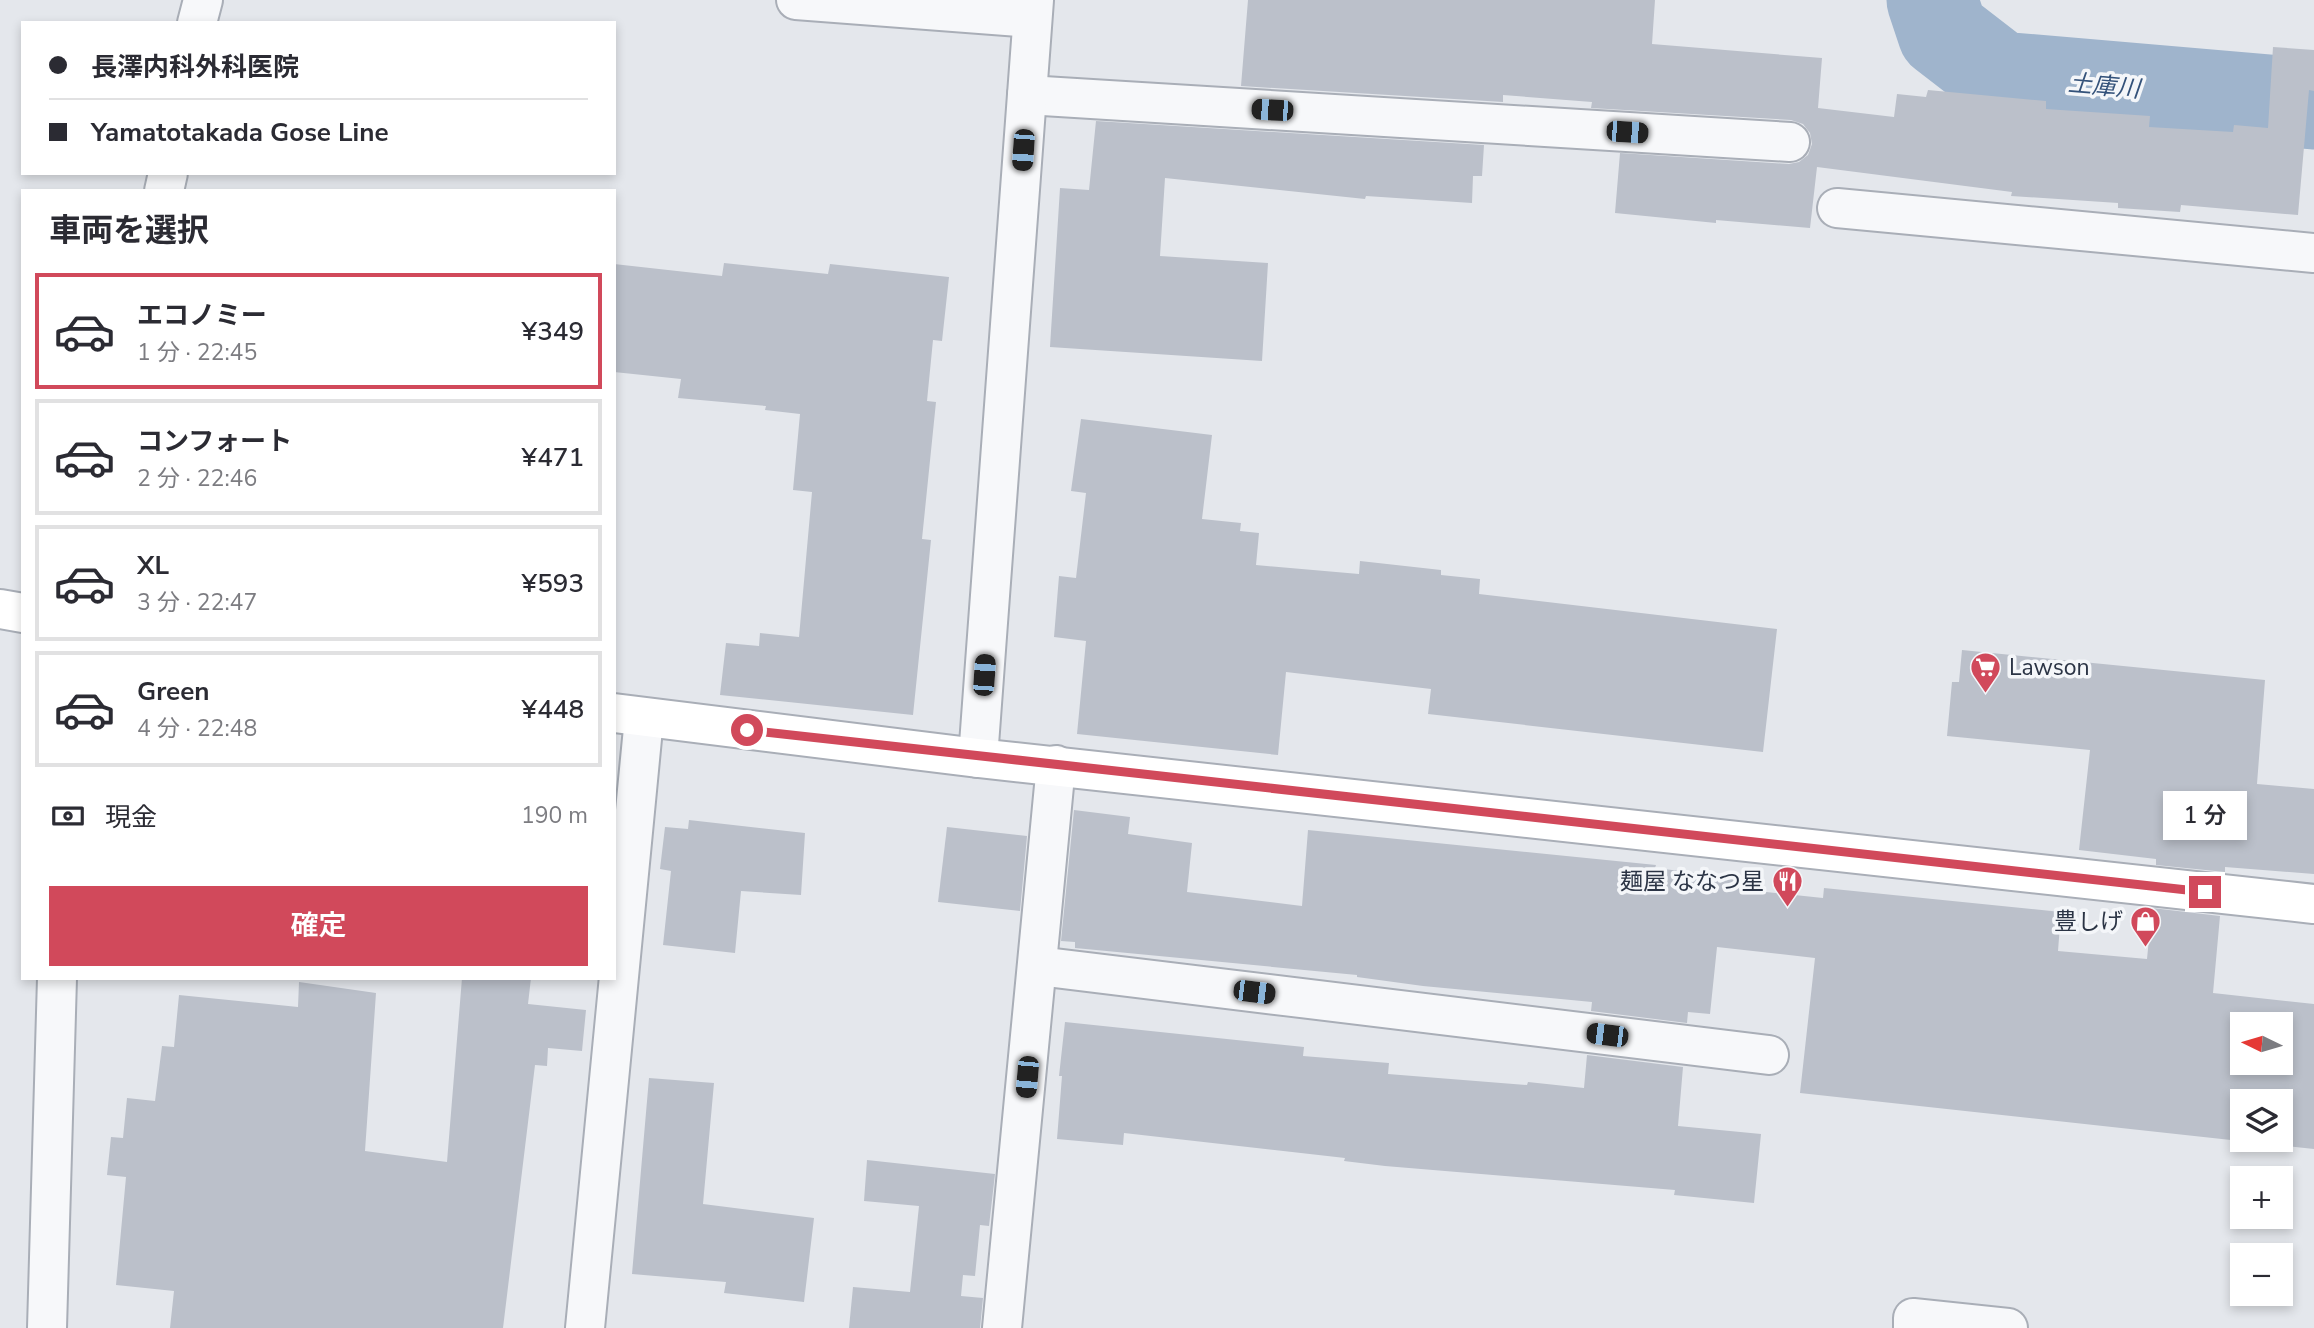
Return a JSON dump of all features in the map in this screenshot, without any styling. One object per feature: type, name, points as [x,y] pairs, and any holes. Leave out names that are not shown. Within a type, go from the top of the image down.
[{"type":"main road","points":[[0,608],[21,613]]},
{"type":"main road","points":[[629,715],[978,758],[2314,904]]},
{"type":"street","points":[[198,21],[204,0]]},
{"type":"street","points":[[796,0],[1033,9],[978,758]]},
{"type":"street","points":[[1027,95],[1790,142]]},
{"type":"street","points":[[1837,208],[2314,253]]},
{"type":"street","points":[[616,896],[629,715]]},
{"type":"street","points":[[1002,1328],[1056,765]]},
{"type":"street","points":[[1038,966],[1769,1055]]},
{"type":"street","points":[[47,1328],[57,980]]},
{"type":"street","points":[[585,1328],[610,980]]},
{"type":"street","points":[[1913,1328],[1913,1318],[2008,1328]]},
{"type":"building","points":[[1248,0],[1655,0],[1652,44],[1822,58],[1818,108],[1894,117],[1897,94],[1926,97],[1928,90],[2046,101],[2046,109],[2150,116],[2149,127],[2233,132],[2234,125],[2268,128],[2273,47],[2314,50],[2314,91],[2309,90],[2298,215],[2181,205],[2180,212],[2118,208],[2118,203],[2011,196],[2012,192],[1817,167],[1810,228],[1716,220],[1716,223],[1615,213],[1620,153],[1789,164],[1799,162],[1808,155],[1812,144],[1810,133],[1803,124],[1791,120],[1591,108],[1592,102],[1503,95],[1503,102],[1241,86]]},
{"type":"building","points":[[1096,121],[1484,145],[1482,176],[1473,176],[1472,203],[1366,196],[1365,199],[1165,178],[1160,256],[1268,263],[1262,361],[1050,347],[1060,188],[1089,190]]},
{"type":"building","points":[[724,263],[828,274],[830,264],[949,277],[942,341],[933,340],[927,401],[936,402],[922,539],[931,540],[913,715],[720,695],[726,643],[759,646],[760,633],[799,637],[812,492],[793,490],[800,414],[765,410],[766,406],[678,398],[681,379],[616,372],[616,264],[722,276]]},
{"type":"building","points":[[1081,419],[1212,435],[1202,519],[1241,523],[1240,531],[1259,533],[1256,565],[1359,574],[1360,561],[1441,570],[1441,575],[1480,579],[1479,594],[1777,629],[1763,752],[1428,714],[1431,689],[1286,672],[1278,755],[1077,734],[1086,641],[1054,637],[1059,576],[1076,578],[1086,493],[1071,491]]},
{"type":"building","points":[[1962,650],[2265,680],[2257,784],[2314,789],[2314,874],[2225,867],[2225,872],[2156,865],[2156,859],[2079,850],[2090,750],[1947,736],[1952,682],[1959,682]]},
{"type":"building","points":[[1074,810],[1130,817],[1128,834],[1192,843],[1187,892],[1302,906],[1308,830],[1656,865],[1655,868],[1740,878],[1739,889],[1823,898],[1824,888],[2061,912],[2058,951],[2147,959],[2152,908],[2220,916],[2213,993],[2314,1004],[2314,1149],[2293,1147],[2293,1089],[2230,1089],[2230,1140],[1800,1093],[1815,958],[1717,947],[1710,1014],[1688,1012],[1687,1023],[1591,1011],[1592,1002],[1423,986],[1357,975],[1075,948],[1075,942],[1061,941]]},
{"type":"building","points":[[689,820],[805,833],[801,895],[741,891],[735,953],[663,945],[671,871],[660,869],[665,827],[688,829]]},
{"type":"building","points":[[947,827],[1027,836],[1020,911],[938,902]]},
{"type":"building","points":[[462,980],[531,980],[528,1004],[586,1010],[582,1051],[548,1048],[547,1066],[535,1065],[503,1328],[170,1328],[174,1291],[116,1285],[126,1177],[107,1175],[111,1137],[123,1138],[127,1098],[155,1101],[162,1046],[174,1047],[179,995],[298,1007],[299,982],[376,993],[365,1151],[447,1162]]},
{"type":"building","points":[[1065,1022],[1304,1047],[1303,1056],[1389,1063],[1388,1074],[1527,1085],[1528,1082],[1584,1088],[1587,1055],[1683,1067],[1678,1126],[1761,1134],[1754,1203],[1674,1195],[1675,1190],[1385,1166],[1344,1161],[1345,1158],[1124,1133],[1123,1145],[1057,1139],[1062,1076],[1059,1076]]},
{"type":"building","points":[[649,1078],[714,1083],[703,1204],[814,1218],[804,1302],[724,1293],[726,1282],[632,1274]]},
{"type":"building","points":[[867,1160],[995,1174],[989,1226],[980,1225],[975,1276],[963,1275],[961,1296],[983,1298],[980,1328],[849,1328],[853,1287],[910,1292],[919,1206],[864,1201]]},
{"type":"waterway","name":"土庫川","points":[[1932,0],[1943,33],[2000,77],[2314,104]]},
{"type":"place","name":"Lawson","points":[[1986,694]]},
{"type":"place","name":"麺屋 ななつ星","points":[[1787,908]]},
{"type":"place","name":"豊しげ","points":[[2146,948]]},
{"type":"route","points":[[747,730],[978,758],[2205,892]]}]
